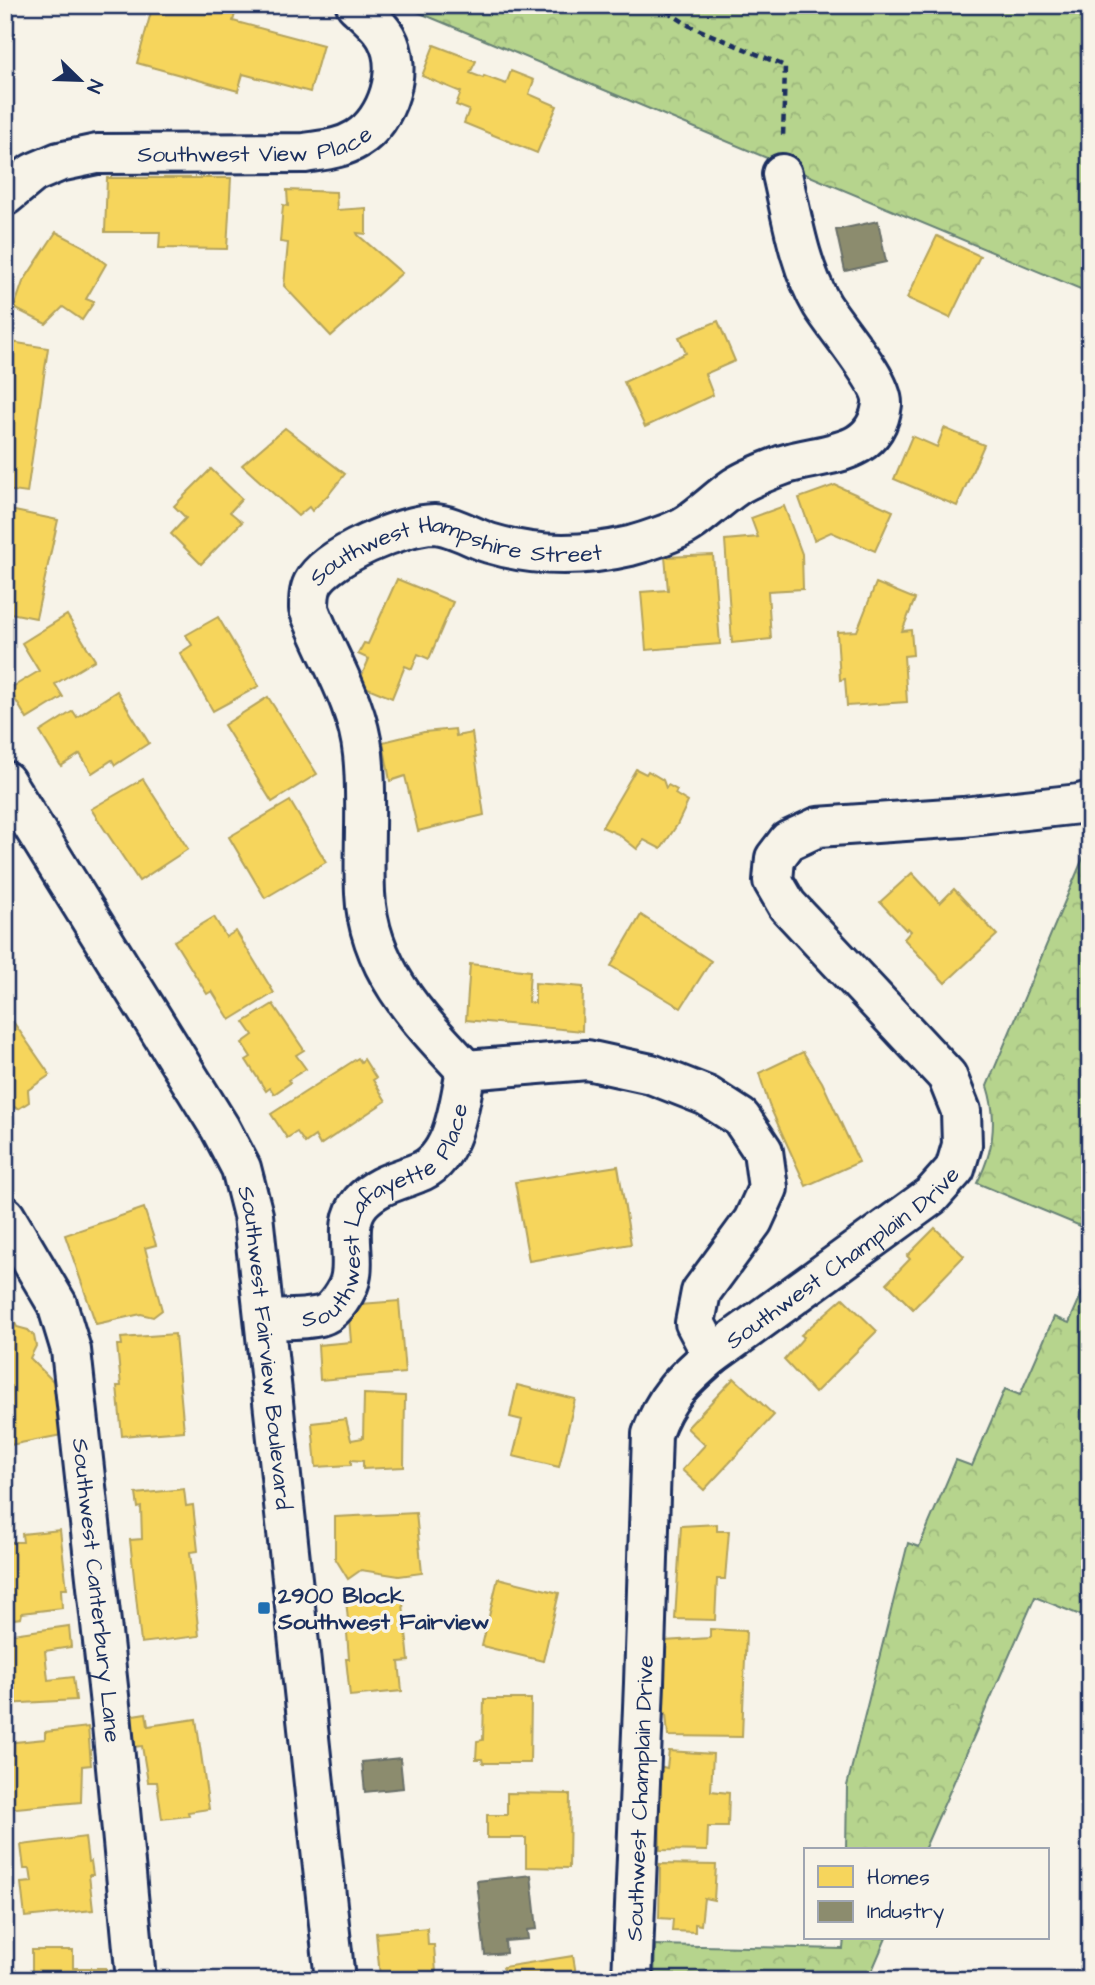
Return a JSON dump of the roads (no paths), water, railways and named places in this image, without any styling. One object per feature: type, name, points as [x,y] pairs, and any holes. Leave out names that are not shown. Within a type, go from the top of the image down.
[{"type":"street","name":"Southwest View Place","points":[[5,196],[33,173],[59,162],[97,154],[304,153],[337,148],[358,139],[376,122],[388,97],[394,74],[386,36],[356,5]]},
{"type":"street","name":"Southwest Hampshire Street","points":[[466,1070],[404,998],[387,973],[373,943],[365,895],[363,753],[349,701],[309,609],[312,584],[326,568],[367,542],[417,526],[444,526],[489,543],[536,553],[570,555],[631,546],[687,525],[736,486],[784,465],[826,456],[862,444],[874,428],[882,401],[871,375],[821,303],[800,253],[782,174]]},
{"type":"street","name":"Southwest Fairview Boulevard","points":[[5,781],[213,1116],[241,1168],[253,1215],[266,1320],[335,1980]]},
{"type":"street","name":"Southwest Champlain Drive","points":[[632,1980],[645,1683],[652,1434],[660,1412],[682,1381],[712,1355],[931,1196],[954,1170],[962,1145],[961,1111],[947,1076],[787,905],[773,881],[775,858],[788,841],[818,827],[963,817],[1090,801]]},
{"type":"street","points":[[466,1070],[587,1060],[651,1074],[707,1096],[741,1118],[763,1151],[768,1188],[753,1221],[701,1292],[695,1323],[712,1355]]},
{"type":"street","name":"Southwest Lafayette Place","points":[[266,1320],[321,1316],[334,1308],[345,1292],[351,1276],[351,1222],[359,1204],[387,1183],[421,1172],[437,1160],[448,1141],[457,1115],[466,1070]]},
{"type":"street","name":"Southwest Canterbury Lane","points":[[5,1216],[57,1304],[71,1350],[111,1714],[136,1980]]},
{"type":"place","name":"2900 Block Southwest Fairview","points":[[264,1608]]}]
